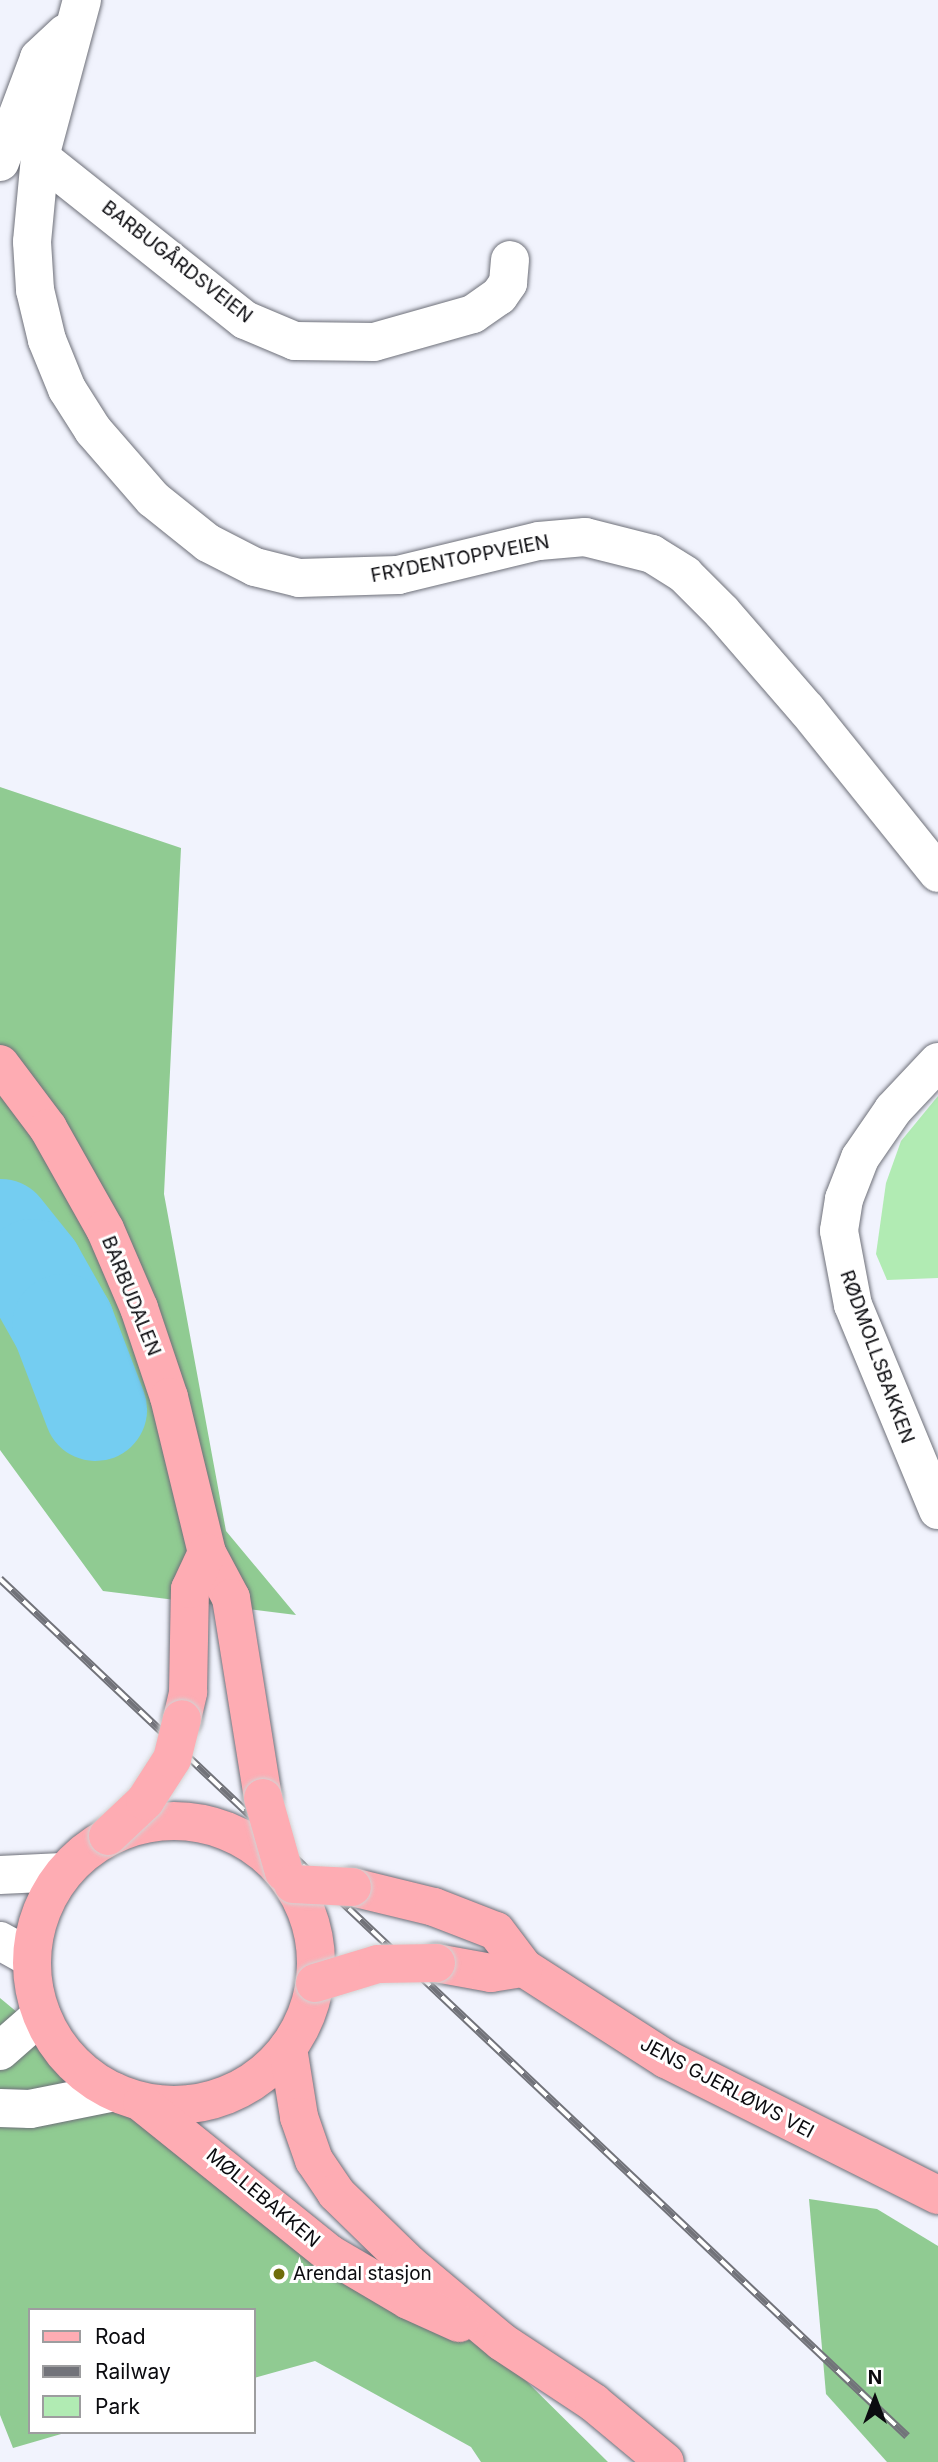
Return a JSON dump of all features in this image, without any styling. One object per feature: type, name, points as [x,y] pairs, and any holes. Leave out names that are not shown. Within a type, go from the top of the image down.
[{"type":"main road","name":"BARBUDALEN","points":[[0,1064],[54,1140],[105,1229],[134,1297],[169,1397],[207,1553],[231,1598],[263,1798],[289,1878]]},
{"type":"main road","points":[[41,2015],[16,1950],[64,1872],[145,1801],[172,1759],[188,1692],[190,1590],[207,1553]]},
{"type":"main road","points":[[108,1836],[161,1821],[189,1821],[242,1837],[289,1878],[309,1915],[316,1949],[315,1983],[300,2028],[288,2048],[265,2072],[238,2090],[207,2102],[174,2105],[127,2097]]},
{"type":"main road","name":"JENS GJERLØWS VEI","points":[[289,1878],[352,1887],[434,1907],[496,1931],[524,1968],[666,2059],[938,2195]]},
{"type":"main road","points":[[315,1983],[378,1964],[436,1963],[491,1973],[524,1968]]},
{"type":"main road","name":"MØLLEBAKKEN","points":[[41,2015],[70,2060],[127,2097],[330,2254],[408,2300],[502,2342]]},
{"type":"main road","name":"MØLLEBAKKEN","points":[[288,2048],[299,2117],[314,2160],[336,2193],[409,2264],[502,2342],[594,2403],[665,2462]]},
{"type":"street","points":[[40,157],[79,12]]},
{"type":"street","points":[[0,162],[39,58],[79,12]]},
{"type":"street","name":"BARBUGÅRDSVEIEN","points":[[40,157],[245,320],[295,341],[374,342],[472,314],[499,296],[508,283],[510,260]]},
{"type":"street","name":"FRYDENTOPPVEIEN","points":[[40,157],[32,242],[35,290],[47,340],[67,389],[93,430],[153,499],[208,543],[255,567],[299,578],[343,580],[398,575],[539,541],[585,537],[652,554],[685,575],[722,612],[807,710],[938,873]]},
{"type":"street","name":"RØDMOLLSBAKKEN","points":[[938,1062],[893,1110],[860,1158],[844,1199],[839,1231],[853,1305],[938,1510]]},
{"type":"street","points":[[0,1875],[64,1872]]},
{"type":"street","points":[[0,2051],[41,2015]]},
{"type":"street","points":[[0,2108],[30,2109],[127,2097]]},
{"type":"green space","points":[[0,787],[181,848],[164,1194],[226,1531],[296,1615],[103,1591],[0,1450]]},
{"type":"green space","points":[[938,1096],[938,1278],[887,1280],[876,1254],[886,1183],[901,1141]]},
{"type":"green space","points":[[0,1998],[219,2180],[497,2352],[608,2462],[481,2462],[471,2447],[315,2361],[256,2377],[256,2308],[28,2308],[28,2434],[61,2434],[13,2448],[0,2415]]},
{"type":"green space","points":[[809,2199],[877,2209],[938,2246],[938,2462],[887,2462],[826,2394]]},
{"type":"waterway","points":[[0,1230],[32,1270],[63,1325],[95,1409]]},
{"type":"railway","points":[[0,1579],[907,2436]]},
{"type":"place","name":"Arendal stasjon","points":[[279,2274]]}]
